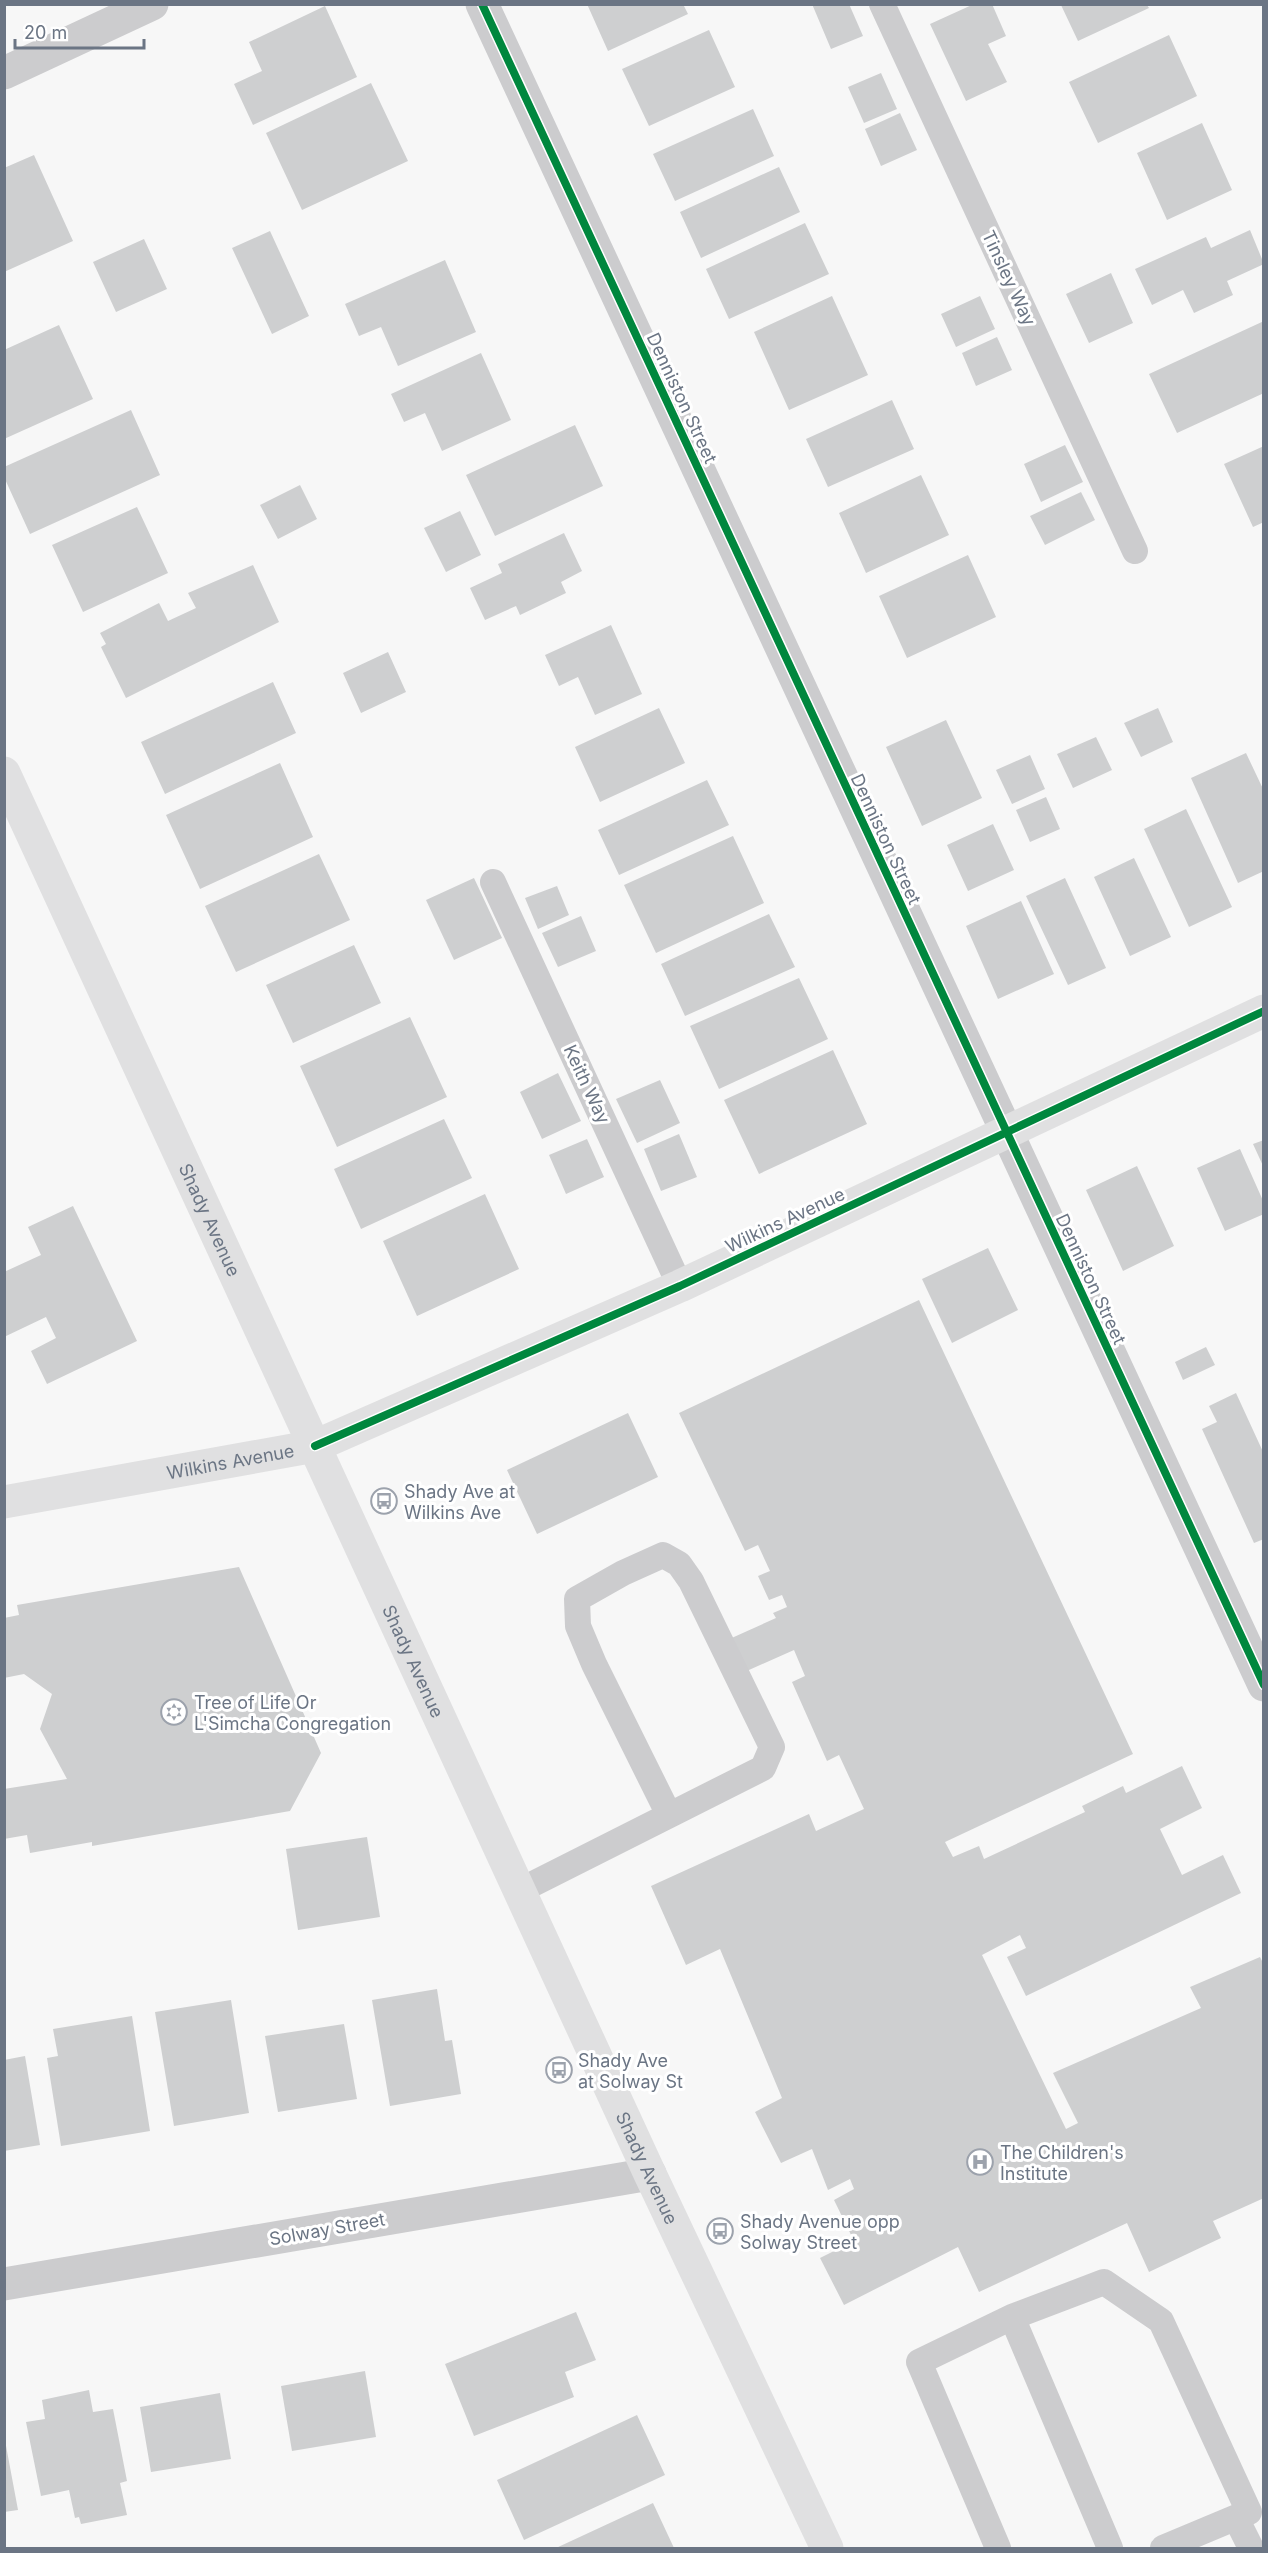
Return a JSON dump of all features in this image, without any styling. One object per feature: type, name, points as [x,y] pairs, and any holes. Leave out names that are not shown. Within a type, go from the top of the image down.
[{"type":"main road","name":"Shady Avenue","points":[[4,773],[650,2174],[826,2548]]},
{"type":"main road","name":"Wilkins Avenue","points":[[4,1502],[315,1446],[680,1286],[1263,1011]]},
{"type":"street","points":[[4,73],[152,4]]},
{"type":"street","name":"Denniston Street","points":[[482,4],[1263,1685]]},
{"type":"street","name":"Solway Street","points":[[4,2284],[650,2174]]},
{"type":"lane","name":"Tinsley Way","points":[[882,4],[1136,551]]},
{"type":"lane","name":"Keith Way","points":[[493,882],[680,1286]]},
{"type":"lane","points":[[519,1891],[763,1768],[772,1747],[691,1581],[680,1564],[663,1555],[623,1573],[577,1599],[578,1626],[594,1664],[669,1815]]},
{"type":"lane","points":[[998,2548],[919,2361],[1012,2317],[1104,2282],[1161,2321],[1249,2512],[1236,2518],[1206,2540],[1163,2548]]},
{"type":"lane","points":[[1012,2317],[1110,2548]]},
{"type":"lane","points":[[1236,2518],[1251,2548]]},
{"type":"building","points":[[587,4],[683,4],[688,14],[608,51]]},
{"type":"building","points":[[812,4],[849,4],[863,36],[831,49]]},
{"type":"building","points":[[974,4],[992,4],[1006,36],[988,44],[1007,82],[966,101],[930,24]]},
{"type":"building","points":[[1061,5],[1147,5],[1149,8],[1078,41]]},
{"type":"building","points":[[325,6],[357,77],[253,125],[234,84],[262,71],[249,42]]},
{"type":"building","points":[[709,30],[735,87],[649,126],[622,69]]},
{"type":"building","points":[[1169,35],[1197,96],[1098,143],[1069,82]]},
{"type":"building","points":[[881,73],[897,109],[864,123],[848,87]]},
{"type":"building","points":[[371,83],[408,161],[302,210],[266,133]]},
{"type":"building","points":[[753,109],[774,156],[675,201],[653,154]]},
{"type":"building","points":[[900,113],[917,150],[881,166],[865,129]]},
{"type":"building","points":[[1202,123],[1232,190],[1167,220],[1137,153]]},
{"type":"building","points":[[34,155],[73,241],[4,272],[4,168]]},
{"type":"building","points":[[779,167],[800,212],[701,258],[680,212]]},
{"type":"building","points":[[805,223],[829,274],[729,319],[706,269]]},
{"type":"building","points":[[1250,230],[1264,264],[1227,281],[1233,295],[1194,313],[1183,290],[1152,305],[1135,269],[1206,237],[1211,248]]},
{"type":"building","points":[[270,231],[309,316],[272,334],[232,248]]},
{"type":"building","points":[[144,239],[167,289],[116,312],[93,262]]},
{"type":"building","points":[[445,260],[476,332],[398,366],[381,327],[359,336],[345,304]]},
{"type":"building","points":[[1111,273],[1133,323],[1089,343],[1066,294]]},
{"type":"building","points":[[832,296],[868,375],[789,410],[754,332]]},
{"type":"building","points":[[980,296],[995,329],[956,347],[941,314]]},
{"type":"building","points":[[1264,321],[1264,393],[1177,433],[1149,374]]},
{"type":"building","points":[[59,325],[93,399],[4,439],[4,350]]},
{"type":"building","points":[[997,337],[1012,370],[976,386],[962,353]]},
{"type":"building","points":[[481,353],[511,420],[442,451],[425,413],[404,422],[391,394]]},
{"type":"building","points":[[892,400],[914,449],[828,487],[806,439]]},
{"type":"building","points":[[131,410],[160,475],[30,534],[4,477],[4,467]]},
{"type":"building","points":[[575,425],[603,486],[495,536],[466,475]]},
{"type":"building","points":[[1065,445],[1083,482],[1041,502],[1024,464]]},
{"type":"building","points":[[1264,446],[1264,522],[1253,527],[1224,464]]},
{"type":"building","points":[[921,475],[949,535],[866,573],[839,513]]},
{"type":"building","points":[[300,485],[317,519],[278,539],[260,505]]},
{"type":"building","points":[[1081,492],[1095,520],[1045,545],[1030,516]]},
{"type":"building","points":[[137,507],[168,573],[83,612],[52,545]]},
{"type":"building","points":[[460,511],[481,555],[446,572],[424,528]]},
{"type":"building","points":[[564,533],[582,571],[561,582],[566,593],[520,615],[516,606],[485,620],[470,588],[502,573],[498,564]]},
{"type":"building","points":[[968,555],[996,617],[907,658],[879,596]]},
{"type":"building","points":[[253,565],[279,622],[126,698],[101,647],[106,644],[100,633],[159,603],[168,621],[196,608],[188,593]]},
{"type":"building","points":[[611,625],[642,694],[595,715],[578,677],[559,686],[545,655]]},
{"type":"building","points":[[388,652],[406,692],[361,713],[343,673]]},
{"type":"building","points":[[273,682],[296,733],[165,794],[141,742]]},
{"type":"building","points":[[659,708],[685,763],[600,802],[575,747]]},
{"type":"building","points":[[1158,708],[1173,742],[1141,757],[1124,723]]},
{"type":"building","points":[[946,720],[982,798],[922,826],[886,747]]},
{"type":"building","points":[[1096,737],[1112,770],[1073,788],[1057,754]]},
{"type":"building","points":[[1246,753],[1264,791],[1264,871],[1238,883],[1191,778]]},
{"type":"building","points":[[1030,755],[1045,789],[1012,804],[996,770]]},
{"type":"building","points":[[280,763],[313,837],[200,889],[166,815]]},
{"type":"building","points":[[707,780],[729,825],[619,875],[598,830]]},
{"type":"building","points":[[1046,797],[1060,829],[1030,842],[1016,810]]},
{"type":"building","points":[[1186,809],[1232,907],[1189,927],[1144,829]]},
{"type":"building","points":[[993,824],[1014,870],[968,891],[947,845]]},
{"type":"building","points":[[733,836],[764,903],[656,953],[624,885]]},
{"type":"building","points":[[319,854],[350,920],[236,972],[205,906]]},
{"type":"building","points":[[1134,858],[1171,937],[1130,956],[1094,877]]},
{"type":"building","points":[[474,878],[502,938],[454,960],[426,900]]},
{"type":"building","points":[[1065,878],[1106,968],[1068,985],[1026,896]]},
{"type":"building","points":[[557,886],[569,915],[538,929],[525,898]]},
{"type":"building","points":[[1021,901],[1054,974],[998,999],[966,926]]},
{"type":"building","points":[[769,914],[795,967],[685,1016],[661,964]]},
{"type":"building","points":[[581,916],[596,951],[558,967],[542,933]]},
{"type":"building","points":[[354,945],[381,1003],[293,1043],[266,985]]},
{"type":"building","points":[[799,978],[828,1039],[719,1089],[690,1026]]},
{"type":"building","points":[[410,1017],[447,1097],[337,1147],[300,1066]]},
{"type":"building","points":[[833,1050],[867,1124],[759,1174],[724,1100]]},
{"type":"building","points":[[558,1073],[581,1121],[542,1139],[520,1092]]},
{"type":"building","points":[[660,1080],[680,1123],[637,1143],[616,1099]]},
{"type":"building","points":[[444,1119],[472,1178],[361,1229],[334,1169]]},
{"type":"building","points":[[679,1134],[697,1177],[661,1191],[644,1149]]},
{"type":"building","points":[[587,1139],[604,1177],[566,1194],[549,1155]]},
{"type":"building","points":[[1264,1140],[1264,1168],[1253,1144]]},
{"type":"building","points":[[1240,1149],[1264,1203],[1264,1214],[1225,1231],[1197,1168]]},
{"type":"building","points":[[1137,1166],[1174,1246],[1123,1271],[1086,1190]]},
{"type":"building","points":[[485,1194],[519,1269],[417,1316],[383,1241]]},
{"type":"building","points":[[73,1206],[137,1341],[47,1384],[31,1351],[56,1338],[46,1317],[4,1337],[4,1272],[41,1255],[28,1227]]},
{"type":"building","points":[[988,1248],[1018,1310],[952,1343],[922,1279]]},
{"type":"building","points":[[919,1300],[1133,1754],[945,1842],[953,1857],[979,1846],[984,1859],[1085,1812],[1082,1806],[1123,1786],[1126,1793],[1182,1766],[1202,1808],[1160,1829],[1182,1875],[1223,1855],[1241,1893],[1026,1996],[1007,1957],[1026,1948],[1020,1935],[982,1955],[1066,2129],[1078,2123],[1053,2073],[1201,2008],[1190,1987],[1260,1957],[1264,1965],[1264,2198],[1213,2221],[1221,2238],[1149,2272],[1127,2223],[979,2292],[958,2247],[844,2305],[820,2258],[854,2241],[834,2200],[854,2189],[850,2179],[828,2190],[812,2149],[781,2163],[755,2112],[782,2098],[720,1949],[686,1965],[651,1886],[809,1814],[816,1831],[864,1809],[839,1755],[827,1761],[792,1682],[805,1676],[794,1650],[740,1674],[725,1641],[776,1618],[773,1613],[787,1607],[782,1595],[769,1600],[758,1576],[770,1571],[758,1545],[745,1551],[679,1413]]},
{"type":"building","points":[[1206,1347],[1215,1365],[1183,1380],[1175,1362]]},
{"type":"building","points":[[1236,1393],[1264,1454],[1264,1539],[1254,1543],[1202,1429],[1217,1422],[1209,1406]]},
{"type":"building","points":[[628,1413],[658,1477],[537,1534],[507,1470]]},
{"type":"building","name":"Tree of Life Or L'Simcha Congregation","points":[[239,1567],[321,1753],[290,1811],[92,1846],[92,1842],[30,1853],[27,1835],[4,1839],[4,1789],[67,1779],[40,1729],[52,1694],[24,1674],[4,1678],[4,1618],[19,1615],[17,1605]]},
{"type":"building","points":[[367,1837],[380,1917],[298,1930],[286,1849]]},
{"type":"building","points":[[437,1989],[445,2041],[452,2040],[461,2094],[390,2106],[372,2000]]},
{"type":"building","points":[[231,2000],[249,2113],[174,2126],[155,2012]]},
{"type":"building","points":[[132,2016],[150,2131],[61,2146],[47,2058],[58,2056],[53,2029]]},
{"type":"building","points":[[344,2024],[357,2099],[278,2112],[265,2036]]},
{"type":"building","points":[[25,2056],[40,2145],[4,2151],[4,2060]]},
{"type":"building","points":[[576,2312],[596,2360],[565,2372],[574,2397],[474,2436],[445,2364]]},
{"type":"building","points":[[365,2371],[376,2437],[292,2451],[281,2386]]},
{"type":"building","points":[[89,2390],[93,2412],[113,2409],[127,2481],[120,2483],[127,2515],[81,2524],[79,2517],[75,2518],[69,2490],[41,2496],[26,2422],[45,2419],[42,2400]]},
{"type":"building","points":[[220,2393],[231,2459],[151,2472],[140,2407]]},
{"type":"building","points":[[637,2415],[665,2475],[524,2540],[497,2480]]},
{"type":"building","points":[[4,2435],[18,2510],[4,2512]]},
{"type":"building","points":[[653,2503],[674,2548],[556,2548]]},
{"type":"cycle path","points":[[482,4],[1264,1685]]},
{"type":"cycle path","points":[[315,1446],[680,1286],[1264,1011]]},
{"type":"place","name":"Shady Ave at Wilkins Ave","points":[[384,1501]]},
{"type":"place","name":"Tree of Life Or L'Simcha Congregation","points":[[174,1712]]},
{"type":"place","name":"Shady Ave at Solway St","points":[[559,2070]]},
{"type":"place","name":"The Children's Institute","points":[[980,2162]]},
{"type":"place","name":"Shady Avenue opp Solway Street","points":[[720,2231]]}]
